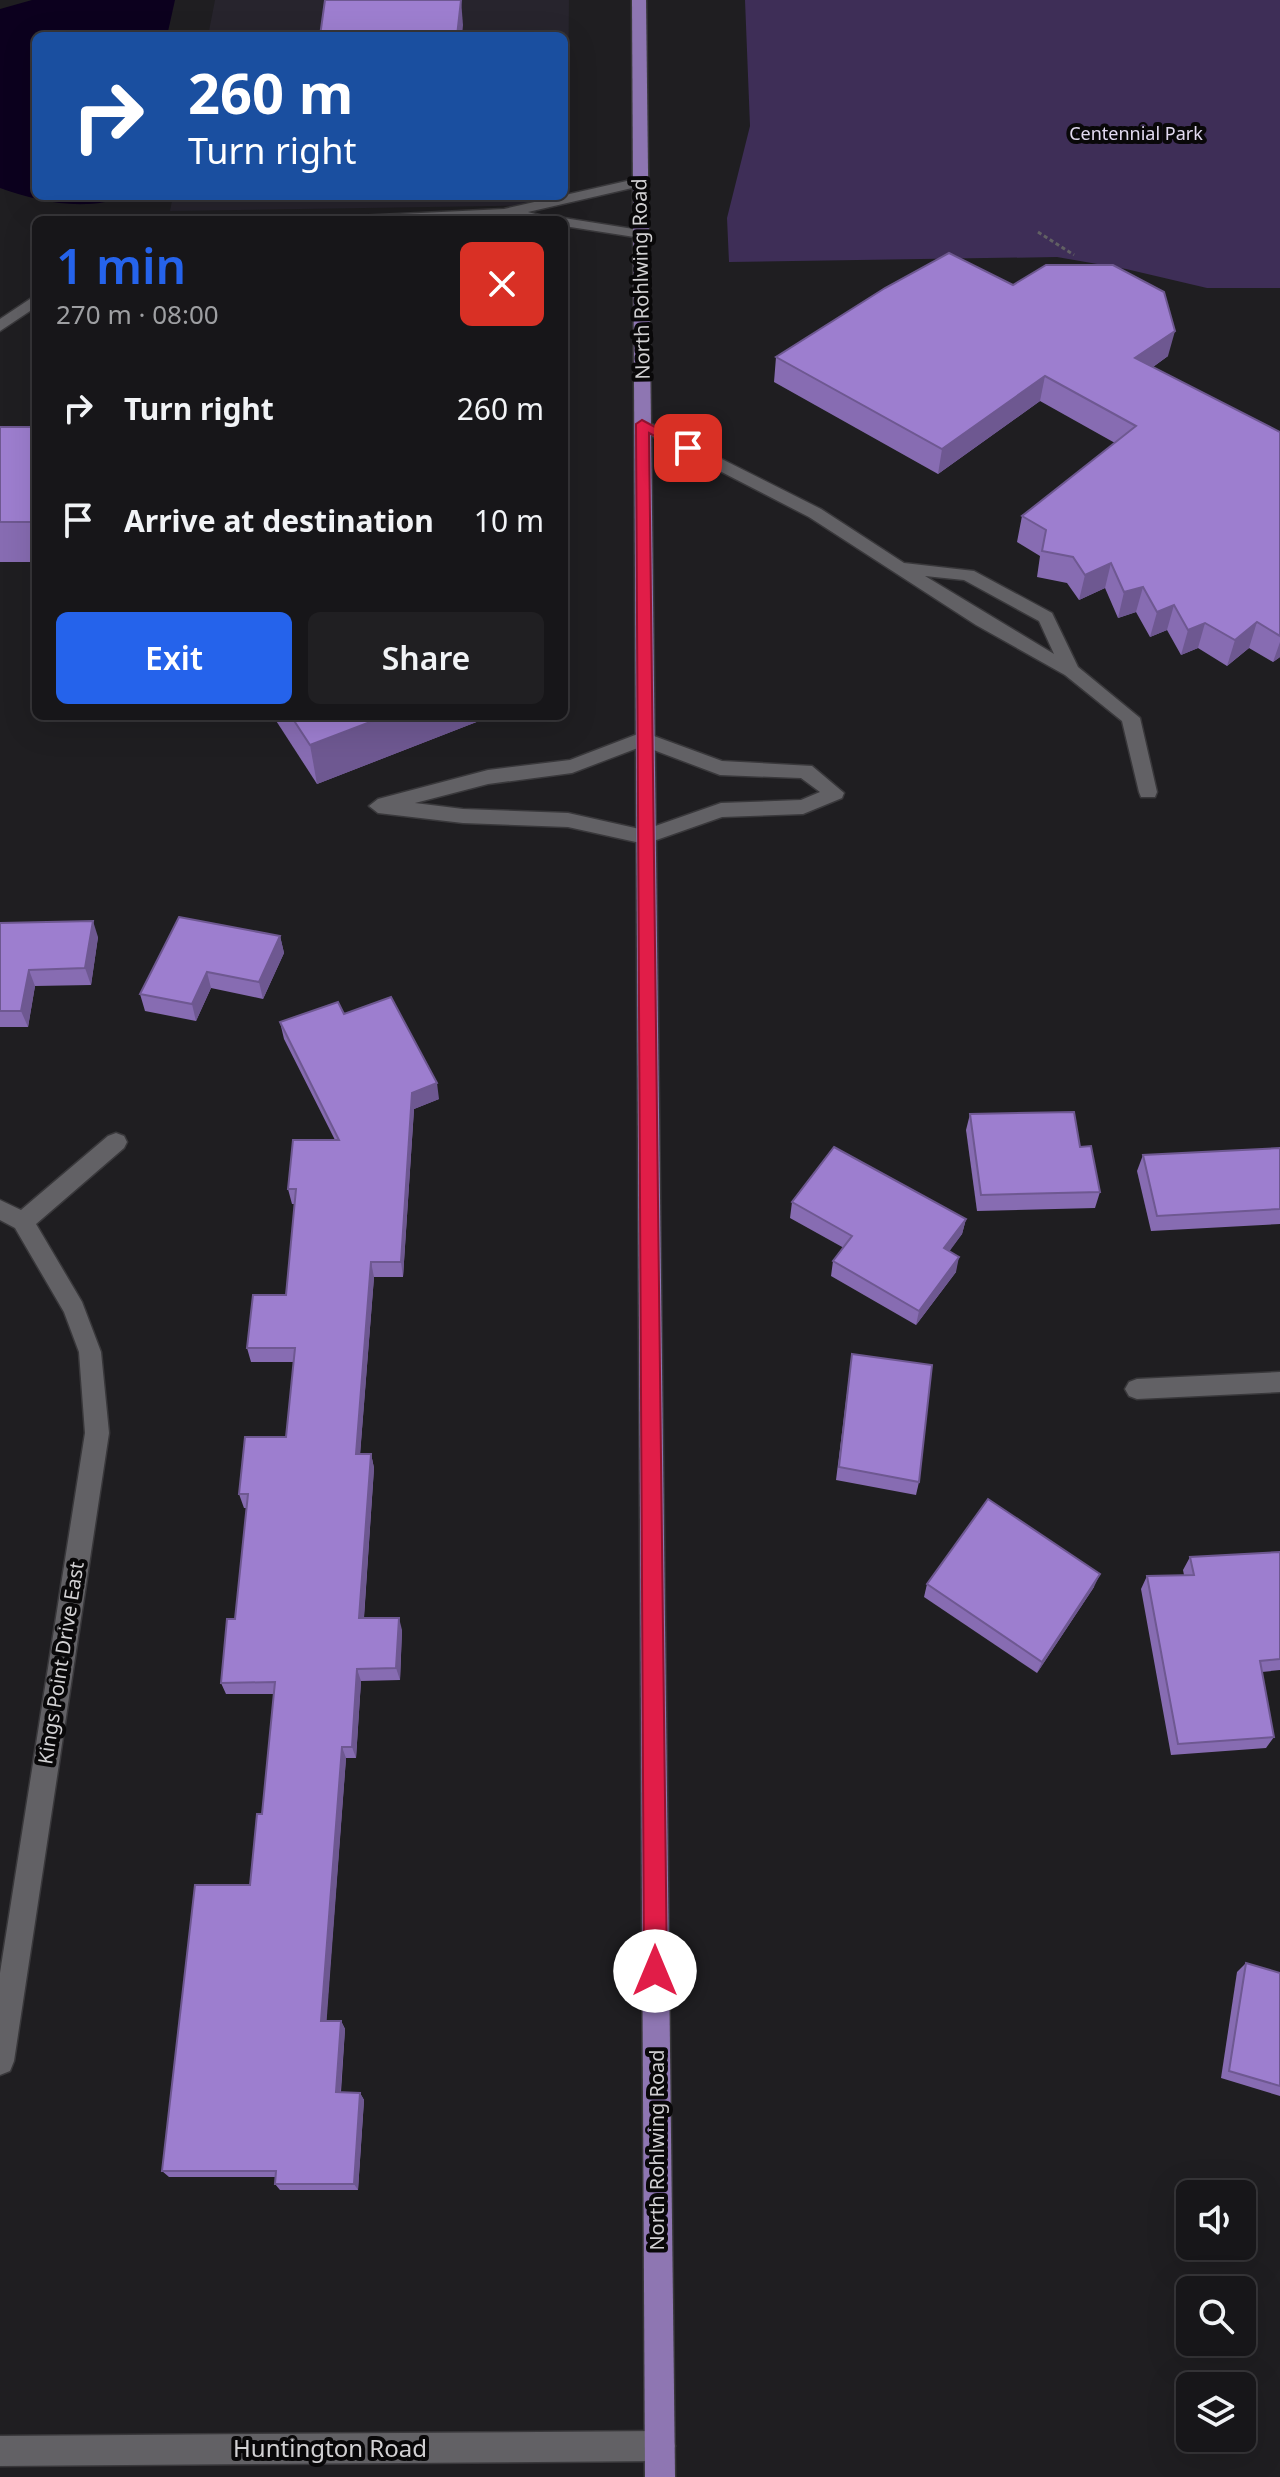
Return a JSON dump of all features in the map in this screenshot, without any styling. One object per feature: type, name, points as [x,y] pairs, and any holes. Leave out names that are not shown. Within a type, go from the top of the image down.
[{"type":"main road","name":"North Rohlwing Road","points":[[639,0],[660,2477]]},
{"type":"street","points":[[568,198],[640,182]]},
{"type":"street","points":[[441,216],[504,213],[561,200]]},
{"type":"street","points":[[504,213],[524,216]]},
{"type":"street","points":[[568,223],[641,234]]},
{"type":"street","points":[[0,326],[32,303]]},
{"type":"street","points":[[642,424],[815,513],[982,621],[1071,671],[1131,718],[1148,792]]},
{"type":"street","points":[[900,567],[968,575],[1046,617],[1071,671]]},
{"type":"street","points":[[643,739],[720,768],[805,771],[835,793],[803,807],[721,810],[645,837],[568,820],[463,816],[378,806],[488,777],[572,766],[643,739]]},
{"type":"street","points":[[0,1209],[23,1222],[116,1142]]},
{"type":"street","name":"Kings Point Drive East","points":[[0,2061],[97,1433],[90,1352],[74,1309],[23,1222]]},
{"type":"street","points":[[1137,1389],[1280,1382]]},
{"type":"street","name":"Huntington Road","points":[[0,2451],[660,2446]]},
{"type":"path","points":[[1038,232],[1074,255]]},
{"type":"shaded area","points":[[32,0],[175,0],[168,32],[32,32],[32,197],[0,188],[0,9]]},
{"type":"shaded area","points":[[215,0],[569,0],[568,102],[568,32],[209,32]]},
{"type":"shaded area","points":[[47,200],[114,200],[79,204]]},
{"type":"shaded area","points":[[172,200],[567,200],[567,205],[170,211]]},
{"type":"green space","name":"Centennial Park","points":[[745,0],[1280,0],[1280,288],[1207,288],[1057,257],[729,262],[727,218],[750,126]]},
{"type":"building","points":[[325,0],[461,0],[457,32],[321,32]]},
{"type":"building","points":[[949,253],[1013,285],[1046,265],[1113,265],[1164,292],[1175,331],[1135,358],[1280,432],[1280,636],[1257,622],[1235,640],[1205,623],[1188,630],[1174,605],[1157,612],[1143,587],[1124,592],[1111,563],[1085,575],[1073,557],[1042,551],[1046,530],[1022,516],[1136,426],[1045,376],[942,449],[776,357],[885,288]]},
{"type":"building","points":[[0,427],[32,427],[32,522],[0,522]]},
{"type":"building","points":[[294,720],[376,720],[310,745]]},
{"type":"building","points":[[179,917],[280,936],[259,982],[207,972],[192,1004],[140,994]]},
{"type":"building","points":[[93,921],[85,968],[29,970],[21,1011],[0,1011],[0,923]]},
{"type":"building","points":[[391,997],[437,1083],[412,1093],[401,1262],[371,1262],[356,1454],[371,1454],[359,1618],[399,1618],[396,1668],[357,1669],[352,1747],[342,1747],[321,2021],[341,2021],[336,2092],[360,2093],[354,2184],[275,2184],[276,2171],[162,2171],[195,1885],[250,1885],[257,1814],[262,1814],[275,1682],[221,1683],[227,1619],[235,1619],[248,1494],[239,1494],[245,1437],[286,1437],[295,1348],[247,1348],[253,1295],[286,1295],[296,1189],[288,1189],[293,1140],[339,1140],[280,1022],[338,1002],[344,1014]]},
{"type":"building","points":[[1074,1112],[1080,1147],[1091,1146],[1100,1192],[981,1195],[970,1114]]},
{"type":"building","points":[[834,1147],[966,1219],[944,1248],[959,1257],[919,1311],[833,1261],[852,1236],[792,1202]]},
{"type":"building","points":[[1280,1148],[1280,1209],[1157,1216],[1143,1155]]},
{"type":"building","points":[[852,1354],[932,1365],[919,1482],[839,1467]]},
{"type":"building","points":[[988,1499],[1100,1574],[1042,1662],[927,1584]]},
{"type":"building","points":[[1280,1552],[1280,1659],[1260,1661],[1274,1737],[1178,1744],[1147,1576],[1194,1575],[1190,1557]]},
{"type":"building","points":[[1246,1963],[1280,1973],[1280,2086],[1229,2071]]},
{"type":"route","points":[[655,1971],[642,424],[688,448]]}]
